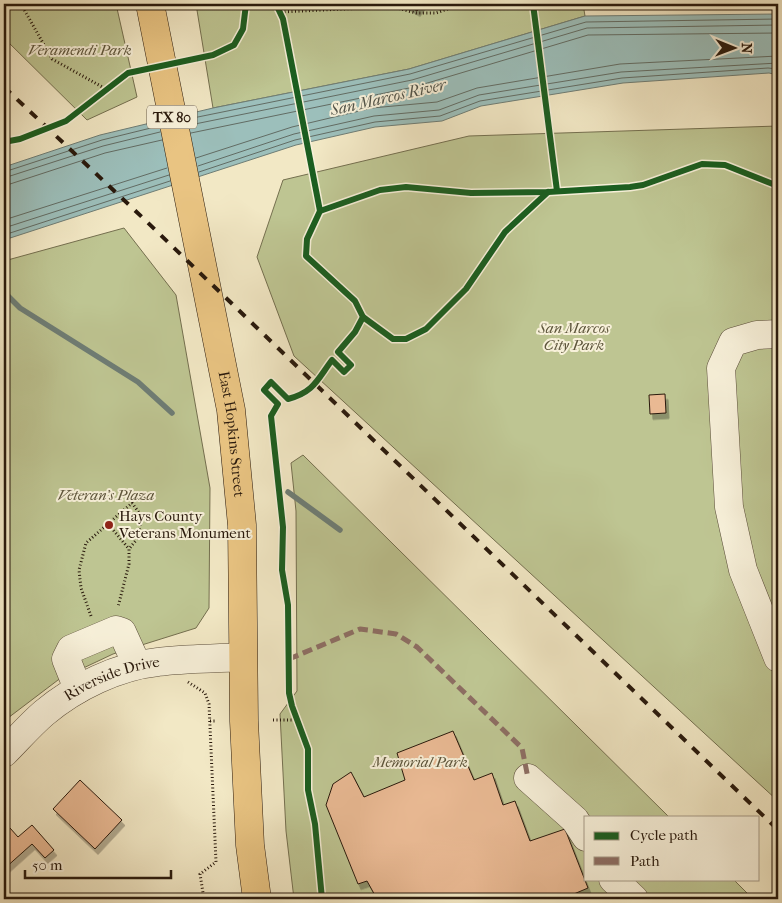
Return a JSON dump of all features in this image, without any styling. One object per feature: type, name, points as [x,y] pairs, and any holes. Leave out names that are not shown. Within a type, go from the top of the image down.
[{"type":"main road","name":"East Hopkins Street","points":[[151,11],[231,410],[242,525],[242,657],[248,810],[257,899]]},
{"type":"street","points":[[778,334],[757,335],[733,342],[721,368],[729,507],[743,570],[772,627],[778,658]]},
{"type":"street","points":[[78,689],[66,659],[71,649],[108,634],[122,632],[137,665]]},
{"type":"street","name":"Riverside Drive","points":[[4,753],[44,712],[78,689],[106,676],[137,665],[181,660],[242,657]]},
{"type":"street","points":[[528,778],[575,820],[584,834]]},
{"type":"street","points":[[614,880],[634,899]]},
{"type":"path","points":[[21,4],[52,59],[106,89]]},
{"type":"path","points":[[276,4],[282,15],[366,6],[397,8],[416,13],[436,13],[462,4]]},
{"type":"path","points":[[99,95],[113,84]]},
{"type":"path","points":[[132,503],[140,514],[140,526],[137,539],[129,549],[129,564],[116,615],[108,634],[81,588],[79,570],[86,542],[132,503]]},
{"type":"path","points":[[109,524],[129,549]]},
{"type":"path","points":[[181,660],[188,684],[205,693],[209,704],[216,862],[200,874],[204,899]]},
{"type":"path","points":[[273,720],[296,716],[300,727]]},
{"type":"path","points":[[210,721],[217,722]]},
{"type":"green space","name":"Veramendi Park","points":[[4,4],[116,4],[137,97],[87,120],[4,38]]},
{"type":"green space","points":[[196,4],[583,4],[585,16],[409,69],[213,108]]},
{"type":"green space","name":"San Marcos City Park","points":[[778,126],[778,801],[294,356],[257,257],[283,180],[469,136]]},
{"type":"green space","name":"Veteran's Plaza","points":[[124,228],[176,295],[210,488],[209,608],[196,628],[113,654],[58,680],[4,721],[4,261]]},
{"type":"green space","name":"Memorial Park","points":[[303,455],[668,816],[584,816],[584,880],[734,880],[753,899],[294,899],[286,831],[280,714],[297,691],[296,511],[291,463]]},
{"type":"water","name":"San Marcos River","points":[[778,14],[778,75],[769,73],[623,83],[481,106],[442,121],[375,127],[296,145],[4,240],[4,167],[100,135],[213,108],[409,69],[585,16]]},
{"type":"building","points":[[406,4],[422,4],[417,11]]},
{"type":"building","points":[[665,394],[666,413],[650,414],[649,395]]},
{"type":"building","points":[[453,731],[474,780],[492,773],[503,805],[515,801],[530,841],[565,829],[588,888],[562,899],[377,899],[367,881],[358,884],[326,805],[333,784],[351,772],[364,797],[405,780],[397,753]]},
{"type":"building","points":[[80,780],[122,820],[95,849],[53,809]]},
{"type":"building","points":[[32,825],[54,850],[45,858],[32,844],[4,869],[4,833],[10,828],[18,837]]},
{"type":"waterway","points":[[4,292],[20,308],[138,382],[172,413]]},
{"type":"waterway","points":[[288,492],[340,530]]},
{"type":"railway","points":[[4,87],[143,218],[778,830]]},
{"type":"marked path","points":[[289,659],[360,629],[396,634],[417,647],[522,748],[528,778]]},
{"type":"cycle path","points":[[4,142],[20,139],[66,121],[128,73],[213,55],[234,45],[243,29],[246,4]]},
{"type":"cycle path","points":[[276,4],[283,19],[320,211],[307,239],[306,256],[355,301],[363,317],[355,332],[338,352],[351,365],[344,372],[332,360],[314,384],[304,393],[288,399],[271,382],[264,390],[278,404],[271,416],[283,527],[282,570],[288,605],[289,693],[308,749],[308,790],[315,824],[322,899]]},
{"type":"cycle path","points":[[533,4],[557,191]]},
{"type":"cycle path","points":[[320,211],[380,190],[406,187],[471,193],[548,192],[630,187],[643,185],[702,164],[725,165],[778,186]]},
{"type":"cycle path","points":[[363,317],[393,339],[406,339],[426,329],[466,289],[505,232],[548,192]]},
{"type":"place","name":"Hays County Veterans Monument","points":[[109,525]]}]
